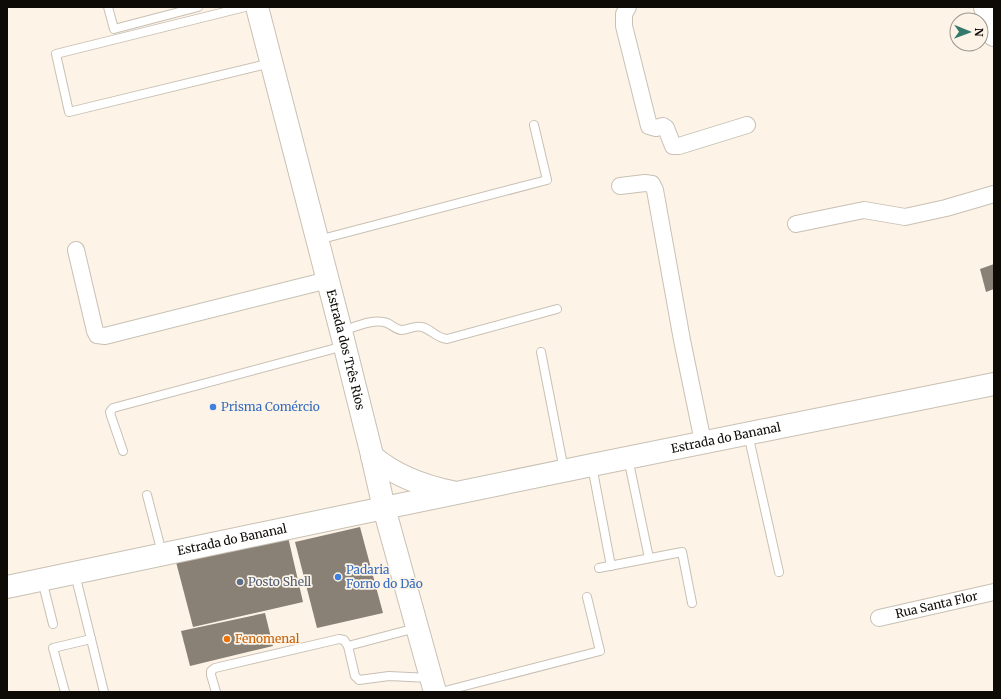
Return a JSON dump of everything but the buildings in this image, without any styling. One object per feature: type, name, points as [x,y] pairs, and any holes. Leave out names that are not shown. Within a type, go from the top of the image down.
[{"type":"main road","name":"Estrada dos Três Rios","points":[[257,7],[343,338],[384,508],[435,687]]},
{"type":"main road","points":[[985,7],[994,35]]},
{"type":"main road","name":"Estrada do Bananal","points":[[7,586],[592,464],[994,384]]},
{"type":"main road","name":"Estrada do Bananal","points":[[372,456],[384,466],[407,479],[437,489],[457,493]]},
{"type":"street","points":[[628,7],[624,14],[624,26],[649,126],[656,128],[663,126],[666,128],[673,146],[679,146],[747,125]]},
{"type":"street","points":[[620,186],[645,183],[652,184],[655,190],[682,340],[703,442]]},
{"type":"street","points":[[796,224],[864,210],[905,217],[946,208],[994,194]]},
{"type":"street","points":[[76,250],[95,331],[98,335],[105,336],[328,280]]},
{"type":"street","name":"Rua Santa Flor","points":[[880,618],[994,592]]},
{"type":"lane","points":[[108,7],[114,30],[198,7]]},
{"type":"lane","points":[[245,7],[56,54],[69,112],[272,63]]},
{"type":"lane","points":[[318,241],[547,180],[534,125]]},
{"type":"lane","points":[[123,451],[110,412],[113,408],[343,338],[372,322],[388,323],[394,328],[401,330],[418,326],[424,327],[442,339],[447,339],[557,309]]},
{"type":"lane","points":[[541,352],[564,470]]},
{"type":"lane","points":[[748,433],[779,572]]},
{"type":"lane","points":[[628,457],[649,558]]},
{"type":"lane","points":[[592,464],[612,566]]},
{"type":"lane","points":[[147,495],[163,554]]},
{"type":"lane","points":[[599,568],[682,552],[692,603]]},
{"type":"lane","points":[[75,572],[104,692]]},
{"type":"lane","points":[[42,579],[53,624]]},
{"type":"lane","points":[[216,692],[211,674],[215,668],[339,639],[344,640],[348,646],[355,676],[359,680],[389,676],[435,687],[600,651],[587,597]]},
{"type":"lane","points":[[348,646],[417,628]]},
{"type":"lane","points":[[64,692],[53,648],[90,639]]},
{"type":"place","name":"Prisma Comércio","points":[[213,407]]},
{"type":"place","name":"Padaria Forno do Dão","points":[[338,577]]},
{"type":"place","name":"Posto Shell","points":[[240,582]]},
{"type":"place","name":"Fenomenal","points":[[227,639]]}]
